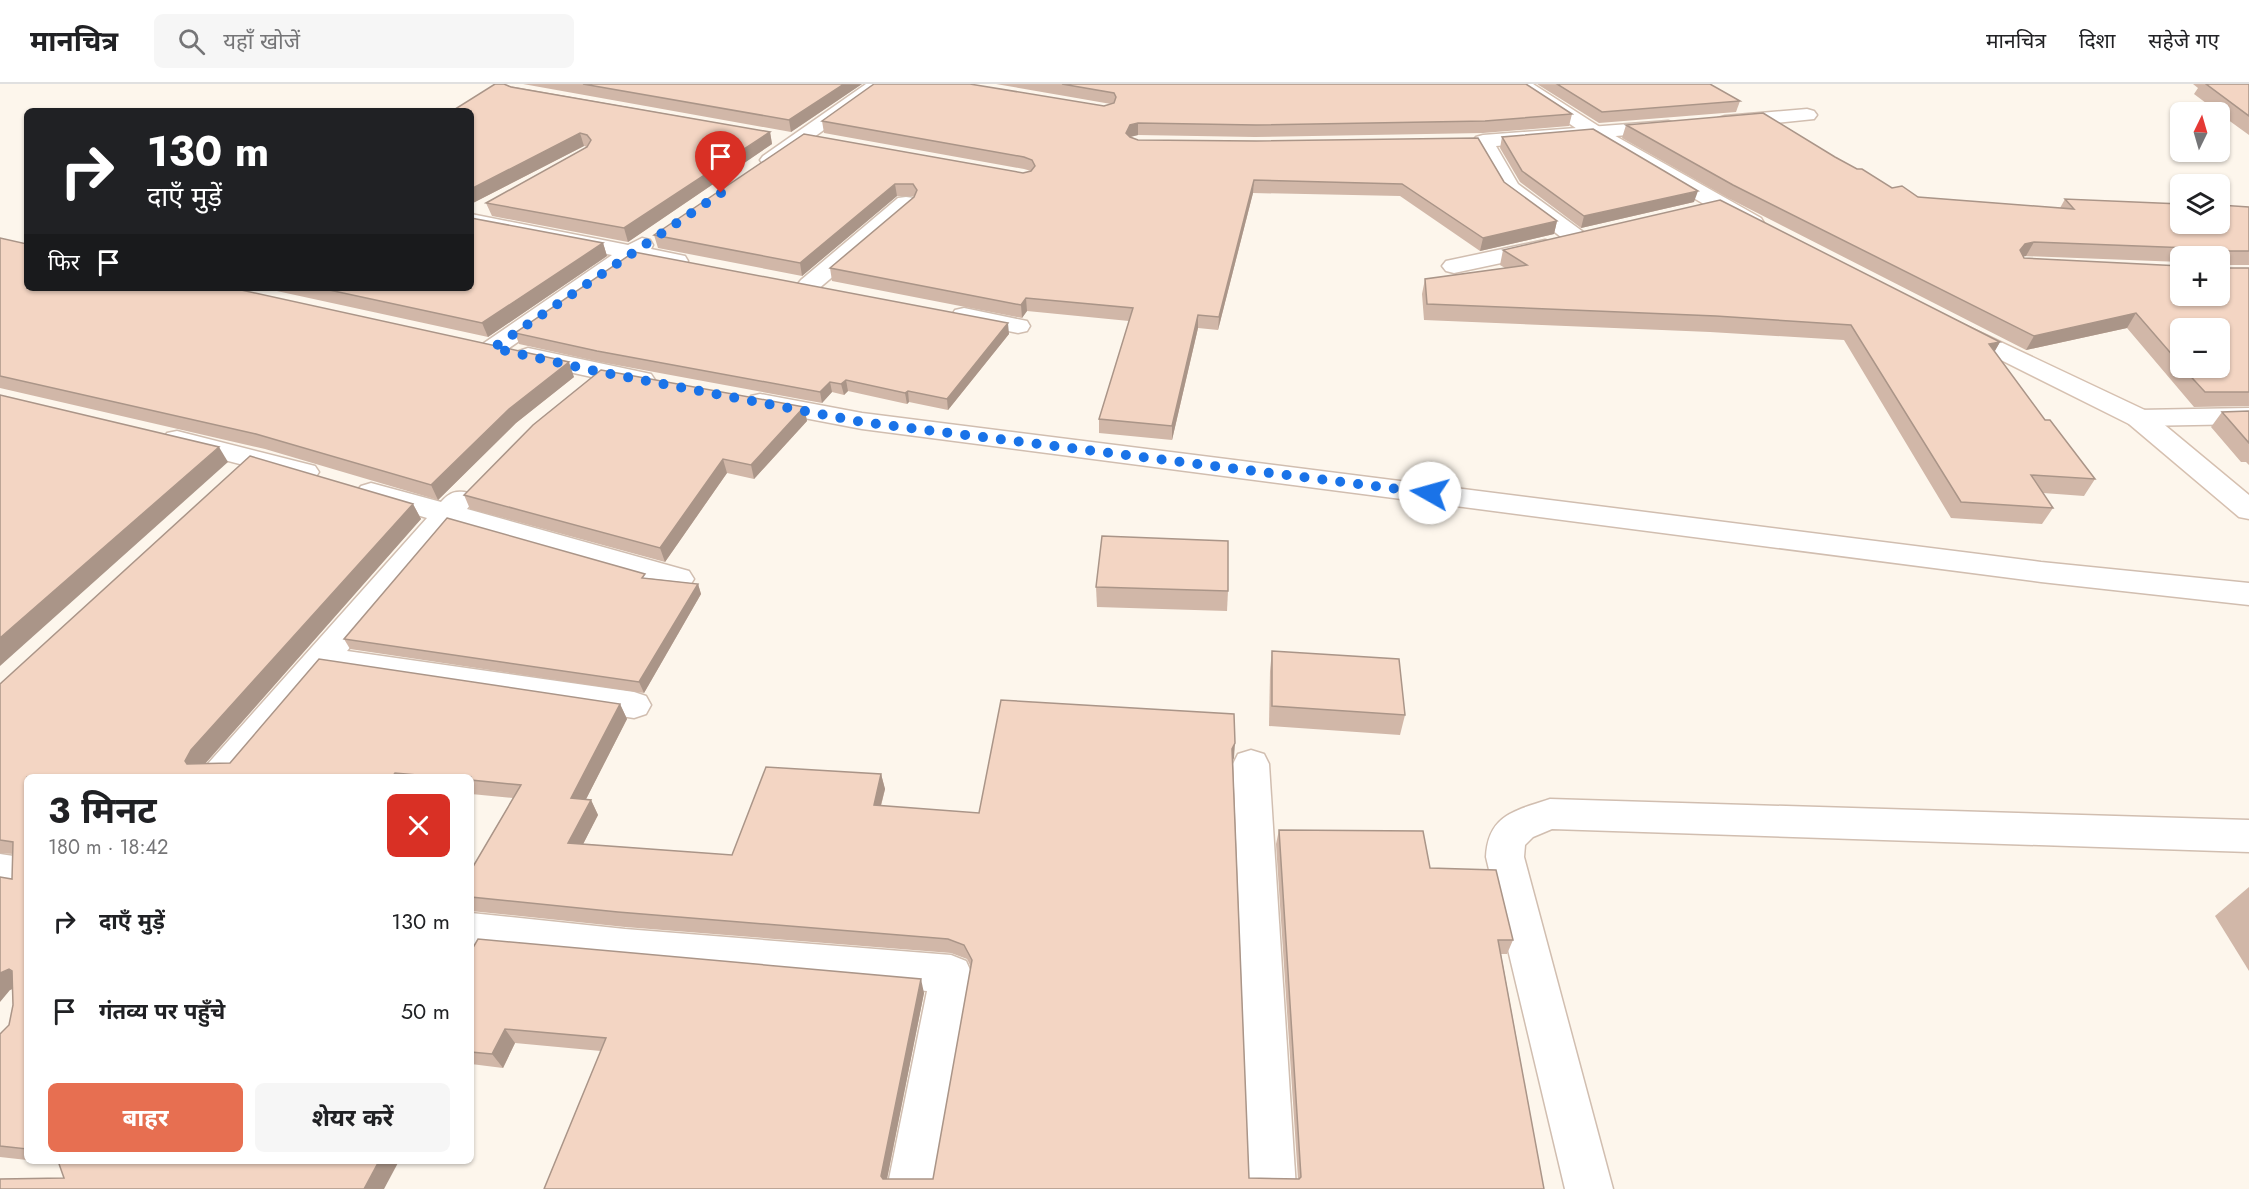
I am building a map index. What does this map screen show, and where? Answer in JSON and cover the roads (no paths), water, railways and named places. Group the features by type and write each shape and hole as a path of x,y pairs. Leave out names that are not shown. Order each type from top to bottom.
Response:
{"street":[{"path":"756,169 878,84"},
{"path":"1520,84 1596,133 1719,205 1772,233"},
{"path":"1459,141 1596,133 1807,115"},
{"path":"774,136 827,141"},
{"path":"1454,266 1589,237 1510,188 1483,141"},
{"path":"832,290 798,283 906,203"},
{"path":"474,214 491,205"},
{"path":"1686,213 1719,205"},
{"path":"474,222 698,265"},
{"path":"660,233 482,345 668,385"},
{"path":"937,310 1018,326"},
{"path":"1931,315 2139,418 2249,510"},
{"path":"572,394 600,372"},
{"path":"736,398 862,422 2041,572 2249,594"},
{"path":"2139,418 2249,416"},
{"path":"150,432 254,457 445,514 678,579"},
{"path":"227,481 254,457"},
{"path":"221,774 445,514 478,481"},
{"path":"320,659 634,705"},
{"path":"1251,764 1272,1189"},
{"path":"1589,1189 1505,857 1506,839 1520,826 1550,814 2249,836"},
{"path":"0,871 24,875"},
{"path":"474,931 637,948 951,974 911,1189"}]}
